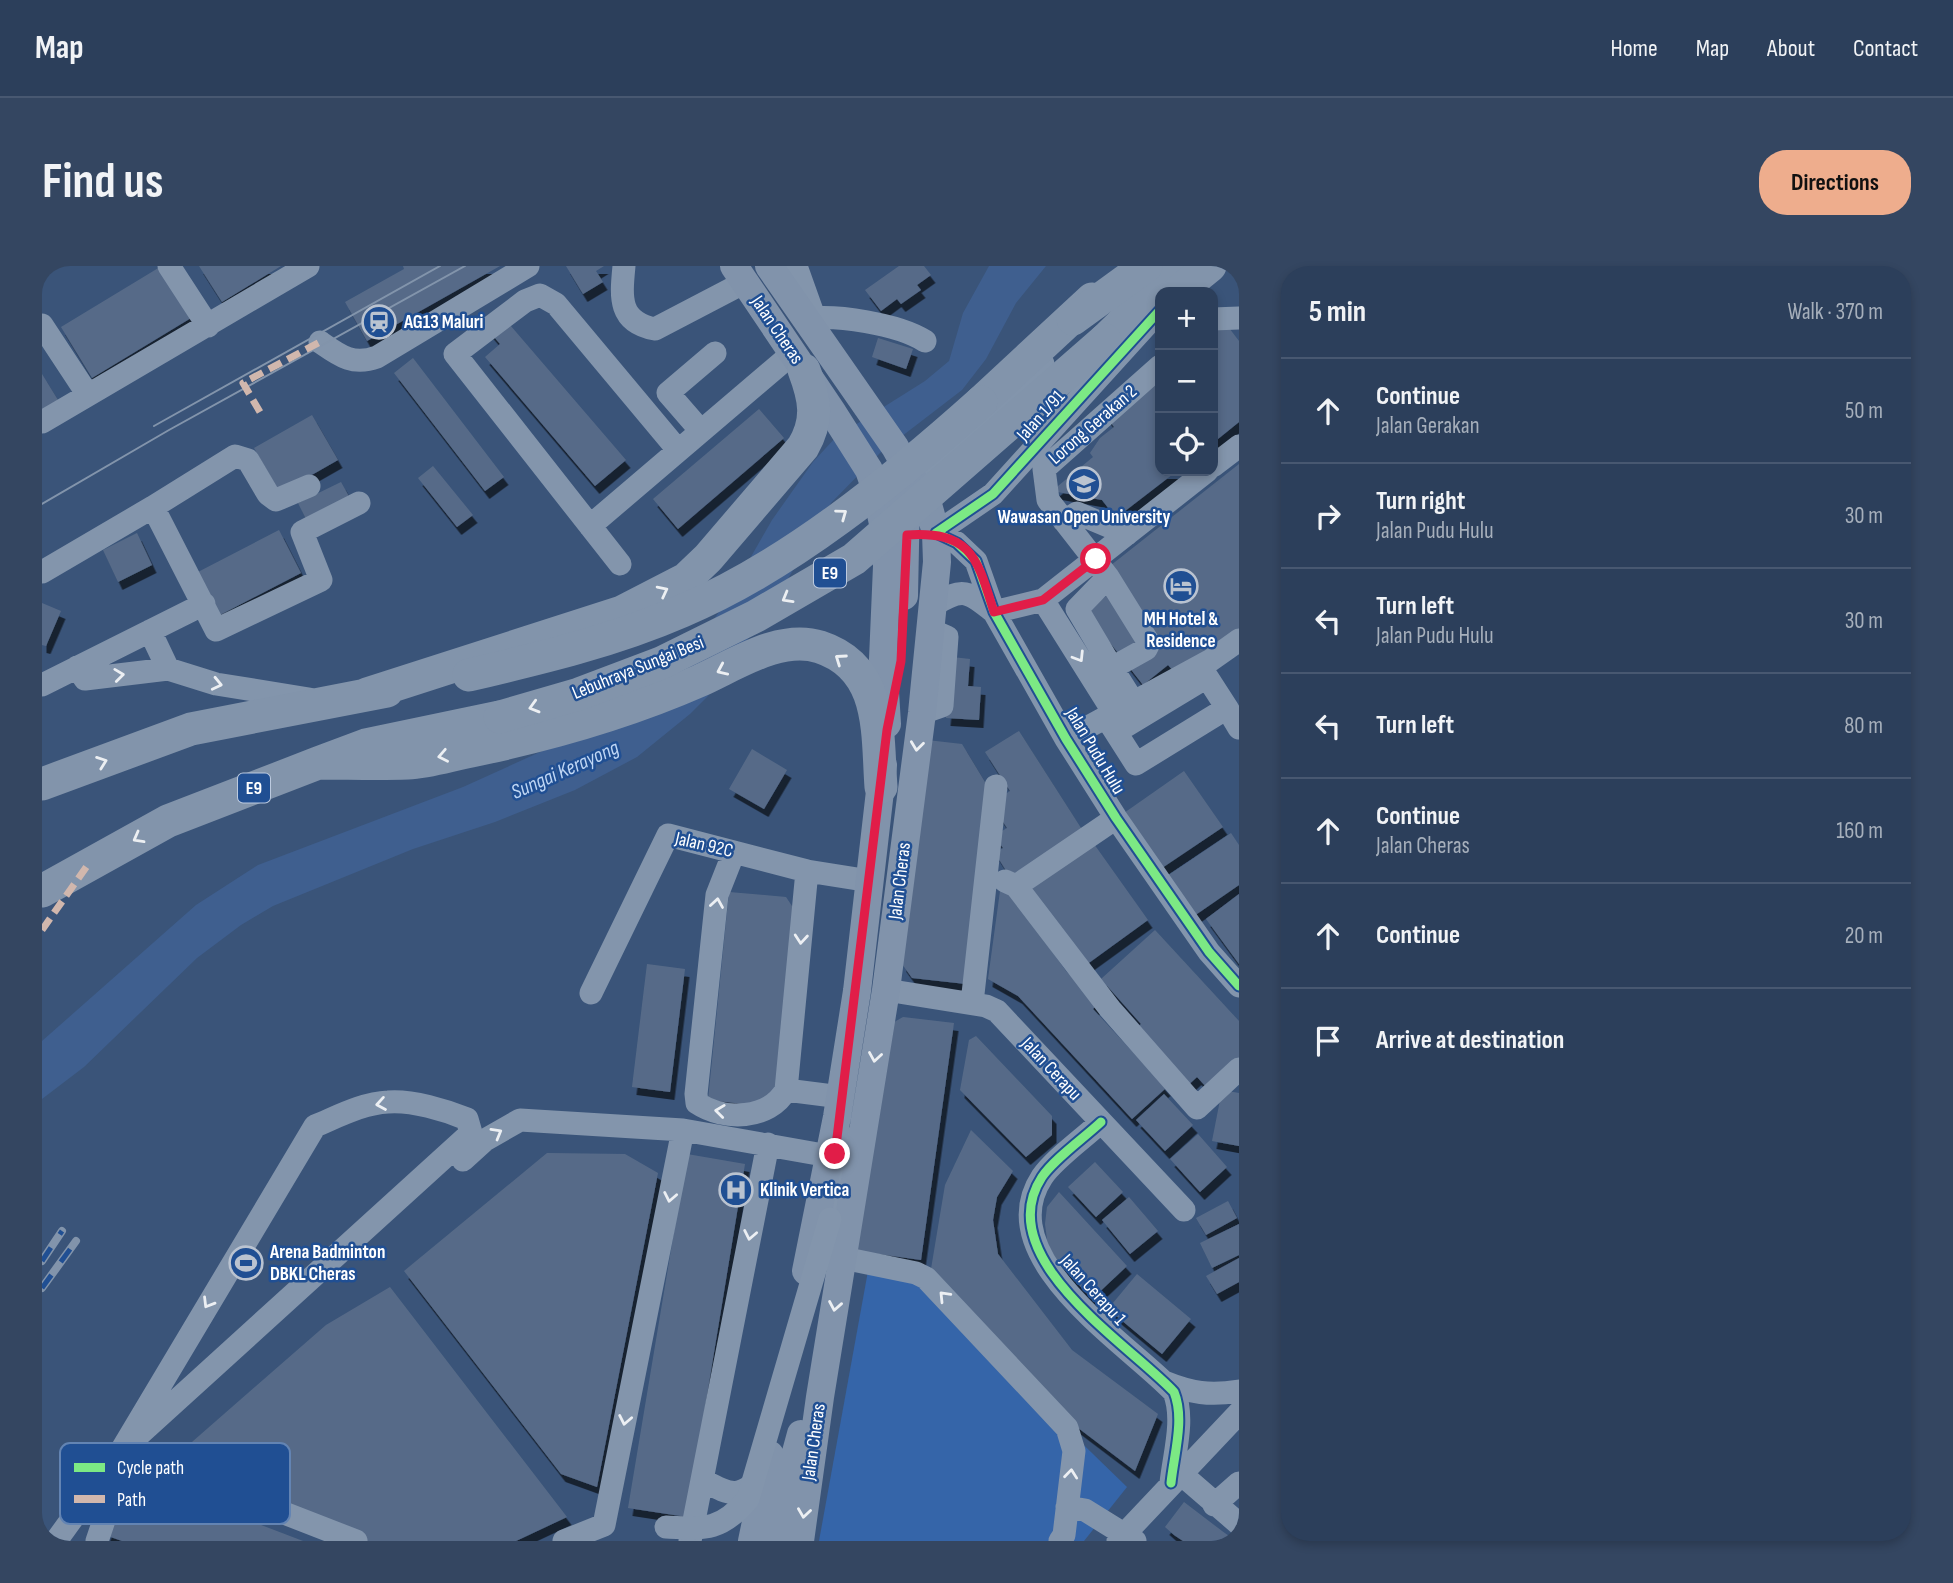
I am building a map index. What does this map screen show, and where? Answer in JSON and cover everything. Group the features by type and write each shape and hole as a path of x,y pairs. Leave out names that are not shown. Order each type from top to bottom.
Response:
{"highway":[{"name":"Lebuhraya Sungai Besi","path":"42,784 191,729 469,675 581,648 684,611 786,555 919,457 1073,319 1122,266"},
{"name":"E9","path":"1073,319 1146,266"},
{"name":"E9","path":"1105,340 1181,266"},
{"path":"1184,287 1208,266"},
{"name":"Lebuhraya Sungai Besi","path":"42,891 168,821 317,763 366,745 505,730 579,694 661,663 757,616 854,559 1105,340 1155,311"},
{"path":"368,694 622,612 686,579 708,558 803,447 813,430 815,398 808,359"},
{"path":"505,730 618,713 785,645 820,647 847,663 867,685 874,700 881,787"}],"main road":[{"name":"Jalan Cheras","path":"752,1541 839,1107 870,881 887,730 901,661 895,532 869,470 831,410 808,359 809,318 769,266"},
{"name":"Jalan Cheras","path":"740,274 808,359 861,403 897,451 929,508 936,533 932,618 922,713 886,989 820,1397 800,1541"},
{"path":"897,451 919,460 940,461"},
{"path":"915,484 895,532 936,533"},
{"path":"776,1541 780,1511 799,1437 820,1397"}],"street":[{"path":"169,266 208,326"},
{"path":"42,422 308,266"},
{"path":"320,342 341,357 362,363 377,357 528,266"},
{"path":"624,266 621,299 629,318 639,326 655,329 740,274"},
{"path":"796,266 809,318 854,321 904,331 925,341"},
{"name":"Jalan 1/91","path":"915,484 1009,401 1130,266"},
{"path":"620,564 455,354 525,301 540,295 556,304 678,450"},
{"name":"Jalan 1/91","path":"936,533 993,494 1155,314"},
{"path":"1218,319 1239,318"},
{"path":"42,325 88,395"},
{"path":"701,431 668,393 715,354"},
{"path":"590,526 701,431 808,359"},
{"name":"Lorong Gerakan 2","path":"1112,668 1146,649 1149,643 1102,568 1048,500 1044,469 1155,370"},
{"path":"1218,462 1239,446"},
{"path":"42,572 235,456 248,460 268,494 276,500 309,486"},
{"path":"1117,716 1112,668 1077,609 1127,534 1201,476"},
{"path":"153,507 216,630 321,580 302,532 359,503"},
{"path":"1065,521 1077,513 1127,534"},
{"name":"Jalan Pudu Hulu","path":"936,533 957,543 976,561 994,612 1066,739 1116,818 1209,952 1239,985"},
{"path":"994,612 1043,600 1102,568"},
{"name":"Jalan Pudu Hulu","path":"932,618 960,592 973,594 994,612"},
{"path":"1043,600 1117,716 1136,764 1227,708"},
{"path":"42,685 204,604"},
{"path":"150,631 168,669"},
{"path":"1117,716 1211,660 1239,640"},
{"path":"1066,739 1207,677 1237,658 1239,662"},
{"path":"77,667 85,679 168,669 216,684 326,702"},
{"path":"1207,677 1239,729"},
{"path":"972,1003 996,786"},
{"path":"1016,886 1116,818"},
{"name":"Jalan 92C","path":"591,993 668,835 807,871 870,881"},
{"path":"734,852 717,894 697,1104 706,1110 748,1115 764,1112 781,1099 786,1090 807,871"},
{"path":"986,872 1016,886 1110,1009 1197,1108 1239,1069"},
{"name":"Jalan Cerapu","path":"886,989 972,1003 997,1011 1184,1210"},
{"path":"786,1090 839,1107 830,1219"},
{"path":"134,1443 315,1126 347,1112 388,1102 449,1111 467,1119 471,1133 142,1443"},
{"path":"143,1443 485,1140 520,1120 683,1130 830,1156"},
{"path":"666,1527 709,1529 739,1510 748,1499 830,1219 845,1157 865,1121"},
{"name":"Jalan Cerapu 1","path":"1101,1122 1042,1177 1033,1198 1032,1225 1037,1253 1093,1322 1174,1392 1179,1405 1175,1478"},
{"path":"565,1541 604,1525 683,1130"},
{"path":"690,1541 768,1143"},
{"path":"843,1258 916,1273 926,1278 1067,1428 1074,1451 1064,1535 1060,1541"},
{"path":"1164,1382 1190,1393 1216,1395 1239,1391"},
{"path":"1067,1507 1085,1510 1126,1538 1175,1478 1239,1413"},
{"path":"702,1480 730,1494 747,1491 766,1473"},
{"path":"1175,1478 1239,1524"},
{"path":"1214,1506 1239,1483"},
{"path":"290,1518 356,1541"},
{"path":"56,1541 70,1524"},
{"path":"76,1541 86,1524"},
{"path":"97,1541 103,1524"}],"shaded area":[{"path":"868,1271 914,1280 1127,1487 1084,1541 819,1541"}],"water":[{"name":"Sungai Kerayong","path":"989,266 1046,266 1016,303 986,359 962,390 880,453 831,503 780,593 708,696 690,714 637,757 575,790 495,822 413,849 273,906 241,925 197,958 84,1067 42,1099 42,1041 196,905 258,865 463,787 551,747 687,658 721,609 772,520 813,462 836,437 925,381 949,361 963,313"}],"building":[{"path":"199,266 281,266 222,302"},
{"name":"AG13 Maluri","path":"403,266 500,266 367,341 345,302 404,269"},
{"path":"566,266 604,266 596,271 603,282 583,294"},
{"path":"899,266 924,266 931,275 917,285 921,290 901,304 897,299 881,311 865,290"},
{"path":"160,267 191,318 92,378 61,327"},
{"path":"504,318 626,460 595,486 485,357 500,344 489,331"},
{"path":"1226,324 1239,341 1239,422 1218,439 1218,350 1218,330"},
{"path":"878,338 913,349 906,369 872,357"},
{"path":"413,358 504,477 485,491 394,373"},
{"path":"42,374 58,400 42,410"},
{"path":"1155,379 1155,476 1171,476 1116,518 1102,500 1052,491 1093,457 1090,453 1100,438 1114,427 1106,416"},
{"path":"759,409 784,438 678,529 653,499"},
{"path":"312,415 338,460 280,493 254,448"},
{"path":"1239,464 1239,638 1176,674 1168,665 1143,685 1086,612 1110,593 1096,577"},
{"path":"433,466 473,515 457,527 418,478"},
{"path":"341,482 351,500 307,521 298,503"},
{"path":"279,530 301,573 220,615 198,572"},
{"path":"137,533 152,565 118,582 103,550"},
{"path":"42,603 61,611 46,646 42,645"},
{"path":"952,657 970,659 968,686 981,687 979,720 946,718"},
{"path":"1019,731 1083,831 1010,877 995,853 1003,848 994,836 1007,828 998,814 1005,810 998,799 1010,791 985,752"},
{"path":"927,740 962,744 988,787 966,984 912,978 902,964"},
{"path":"752,749 787,770 764,809 729,789"},
{"path":"1184,771 1223,827 1162,868 1124,813"},
{"path":"1231,833 1239,845 1239,885 1194,916 1167,876"},
{"path":"1094,844 1148,920 1086,965 1031,889"},
{"path":"1000,891 1009,892 1066,971 1097,1005 1093,1009 1166,1088 1132,1119 1018,996 988,979"},
{"path":"729,892 786,897 796,912 775,1097 761,1106 708,1100"},
{"path":"1239,894 1239,964 1206,919"},
{"path":"1155,930 1239,1021 1239,1062 1209,1090 1197,1077 1185,1088 1133,1031 1141,1024 1101,979"},
{"path":"647,964 685,969 670,1092 632,1087"},
{"path":"903,1017 954,1023 921,1260 857,1251 889,1025"},
{"path":"976,1036 1052,1116 1052,1135 1026,1157 960,1090 969,1040"},
{"path":"1222,1090 1239,1093 1239,1146 1212,1141"},
{"path":"1164,1094 1193,1125 1165,1151 1136,1120"},
{"path":"971,1130 1013,1171 997,1197 993,1220 998,1254 1072,1350 1158,1414 1135,1471 1061,1415 931,1269 945,1185"},
{"path":"1198,1134 1227,1167 1200,1192 1170,1159"},
{"path":"547,1153 625,1154 658,1173 597,1487 561,1474 404,1271"},
{"path":"687,1154 745,1164 687,1517 628,1508"},
{"path":"1095,1162 1123,1192 1096,1217 1068,1187"},
{"path":"1059,1192 1127,1266 1092,1299 1052,1256 1048,1247 1045,1224 1047,1207"},
{"path":"1129,1197 1158,1231 1130,1254 1102,1220"},
{"path":"1228,1201 1237,1218 1206,1235 1196,1218"},
{"path":"1239,1224 1239,1255 1212,1268 1200,1243"},
{"path":"1239,1258 1239,1282 1217,1294 1206,1276"},
{"path":"1137,1274 1191,1319 1162,1354 1108,1309"},
{"path":"390,1287 567,1517 516,1541 366,1541 290,1511 290,1443 193,1443 326,1325"},
{"path":"1184,1502 1236,1541 1183,1541 1174,1535 1165,1527"},
{"path":"109,1524 259,1524 303,1541 122,1541 105,1535"}],"tram line":[{"path":"154,426 440,266"},
{"path":"42,504 169,430 465,266"}],"railway":[{"path":"42,1261 62,1231"},
{"path":"42,1288 76,1241"}],"marked path":[{"path":"260,412 243,383 320,342"},
{"path":"42,930 87,866"}],"cycle path":[{"path":"936,533 993,494 1155,316"},
{"path":"936,533 957,543 976,561 994,612 1066,739 1116,818 1209,952 1239,986"},
{"path":"1101,1122 1061,1156 1042,1177 1031,1208 1034,1238 1049,1268 1071,1297 1174,1392 1179,1425 1171,1483"}],"place":[{"name":"AG13 Maluri","path":"379,322"},
{"name":"Wawasan Open University","path":"1084,484"},
{"name":"MH Hotel & Residence","path":"1181,586"},
{"name":"Klinik Vertica","path":"736,1190"},
{"name":"Arena Badminton DBKL Cheras","path":"246,1263"}],"route":[{"path":"835,1154 887,730 901,661 907,535 936,533 967,550 982,571 994,612 1043,600 1096,559"}]}
